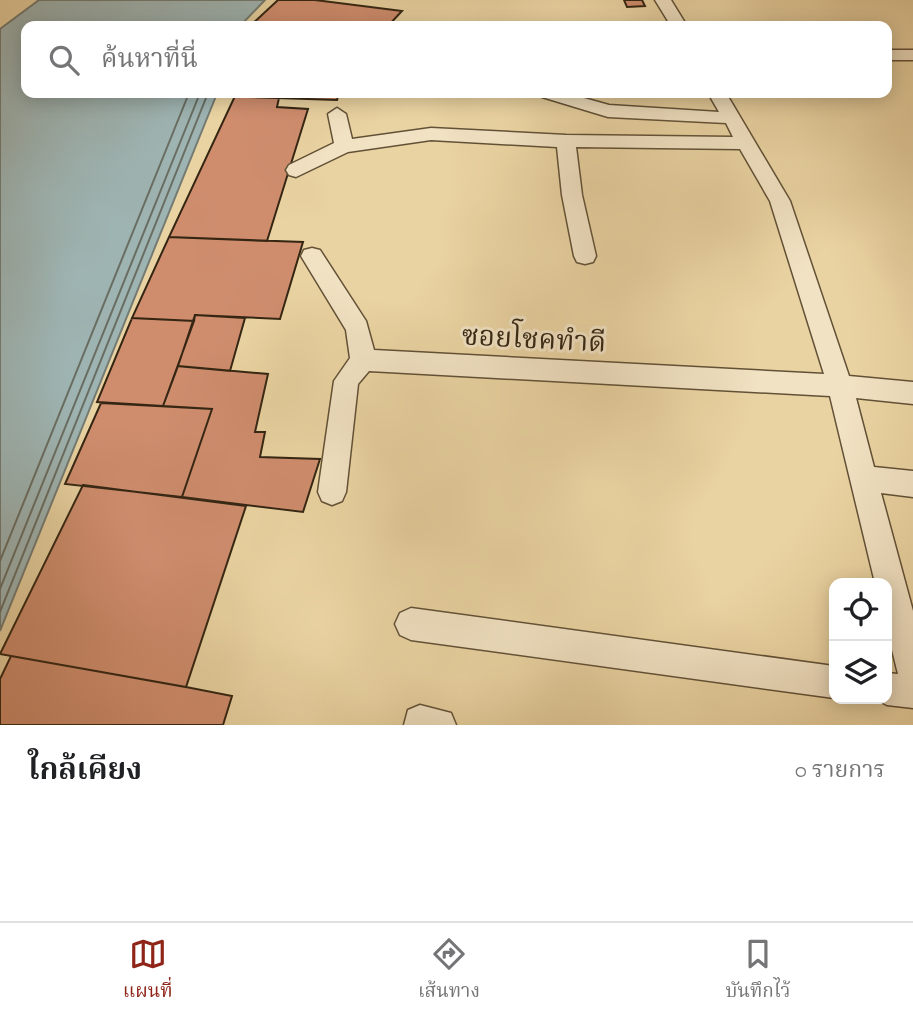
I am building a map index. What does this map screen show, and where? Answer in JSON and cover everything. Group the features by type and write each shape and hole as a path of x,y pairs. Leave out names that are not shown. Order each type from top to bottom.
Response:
{"street":[{"path":"663,0 676,21"},
{"path":"892,55 913,55"},
{"path":"565,98 608,111 730,118"},
{"path":"720,98 780,201 841,386 862,478 913,671"},
{"path":"337,114 344,146"},
{"path":"296,170 344,146 430,134 566,141 746,143"},
{"path":"566,141 572,195 585,256"},
{"path":"312,256 358,328 363,360 346,381 332,492"},
{"name":"ซอยโชคทำดี","path":"363,360 841,386 913,393"},
{"path":"862,478 913,484"},
{"path":"411,624 829,681"},
{"path":"892,690 913,692"}],"water":[{"path":"39,0 265,0 245,21 21,21 21,98 215,98 0,631 0,29"}],"building":[{"path":"278,0 315,0 402,11 393,21 255,21"},
{"path":"624,0 642,0 645,6 627,7"},
{"path":"234,98 279,98 277,107 308,109 267,241 169,237"},
{"path":"279,98 338,98 337,100"},
{"path":"169,237 303,242 280,319 195,315 194,321 132,318"},
{"path":"195,315 245,318 230,371 178,366"},
{"path":"132,318 194,321 163,406 97,402"},
{"path":"178,366 268,374 255,432 265,432 260,457 320,459 303,512 182,497 212,409 163,406"},
{"path":"101,403 212,409 182,497 65,484"},
{"path":"83,485 246,506 186,687 0,654"},
{"path":"11,656 232,696 223,725 0,725 0,679"}]}
